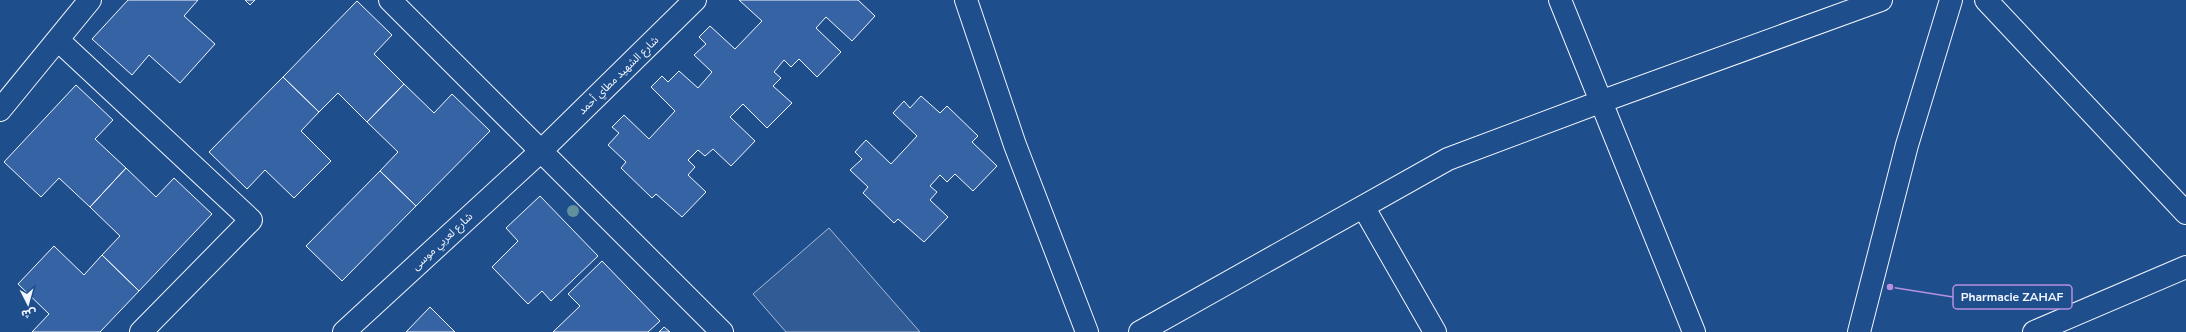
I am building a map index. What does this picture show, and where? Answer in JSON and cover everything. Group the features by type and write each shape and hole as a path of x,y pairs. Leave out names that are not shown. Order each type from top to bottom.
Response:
{"street":[{"path":"0,110 90,0"},
{"path":"390,0 722,332"},
{"name":"شارع الشهيد مطاي أحمد","path":"541,151 695,0"},
{"path":"966,0 1015,145 1087,332"},
{"path":"1560,0 1694,332"},
{"path":"1140,332 1364,208 1448,159 1881,0"},
{"path":"1859,332 1907,145 1951,0"},
{"path":"1986,0 2186,213"},
{"path":"58,40 251,220 141,332"},
{"name":"شارع لعربي موسى","path":"344,332 541,151"},
{"path":"1364,208 1435,332"},
{"path":"2034,332 2186,267"}],"shaded area":[{"path":"829,228 920,332 786,332 753,294"}],"building":[{"path":"128,0 198,0 184,16 215,44 180,83 149,55 132,75 92,39"},
{"path":"245,0 255,0 250,5"},
{"path":"739,0 858,0 875,16 852,41 826,17 816,28 841,52 817,77 799,59 791,67 784,60 774,72 781,78 773,86 792,103 767,128 743,104 730,117 755,141 731,166 713,149 705,156 698,150 688,160 695,167 688,175 706,192 682,217 656,194 652,198 621,168 626,162 608,145 619,133 612,127 624,115 649,139 675,111 651,87 662,76 668,82 679,71 698,88 712,72 694,55 706,44 699,37 710,26 735,49 762,21"},
{"path":"357,1 392,35 374,54 404,84 367,122 338,93 319,112 283,77"},
{"path":"283,77 319,112 301,131 331,161 294,198 265,170 247,189 209,152"},
{"path":"404,84 434,113 452,94 490,131 416,206 380,171 398,152 367,122"},
{"path":"76,85 113,120 95,139 126,168 90,207 59,178 41,197 4,162"},
{"path":"921,96 940,113 947,106 978,136 972,142 997,166 973,191 955,174 947,182 940,175 930,186 937,192 930,200 948,217 924,242 898,219 894,223 863,193 868,187 850,170 862,159 855,152 866,140 891,164 917,136 893,113 904,101 910,108"},
{"path":"126,168 156,197 174,178 212,214 139,291 102,255 120,236 90,207"},
{"path":"380,171 416,206 342,281 306,246"},
{"path":"540,196 598,256 551,301 542,291 528,304 492,267 518,241 506,228"},
{"path":"54,246 84,275 102,255 139,291 100,332 32,332 49,314 18,284"},
{"path":"602,261 660,321 648,332 553,332 580,306 568,294"},
{"path":"430,307 455,332 406,332"},
{"path":"664,327 670,332 659,332"}],"place":[{"name":"Pharmacie ZAHAF","path":"1890,287"}]}
